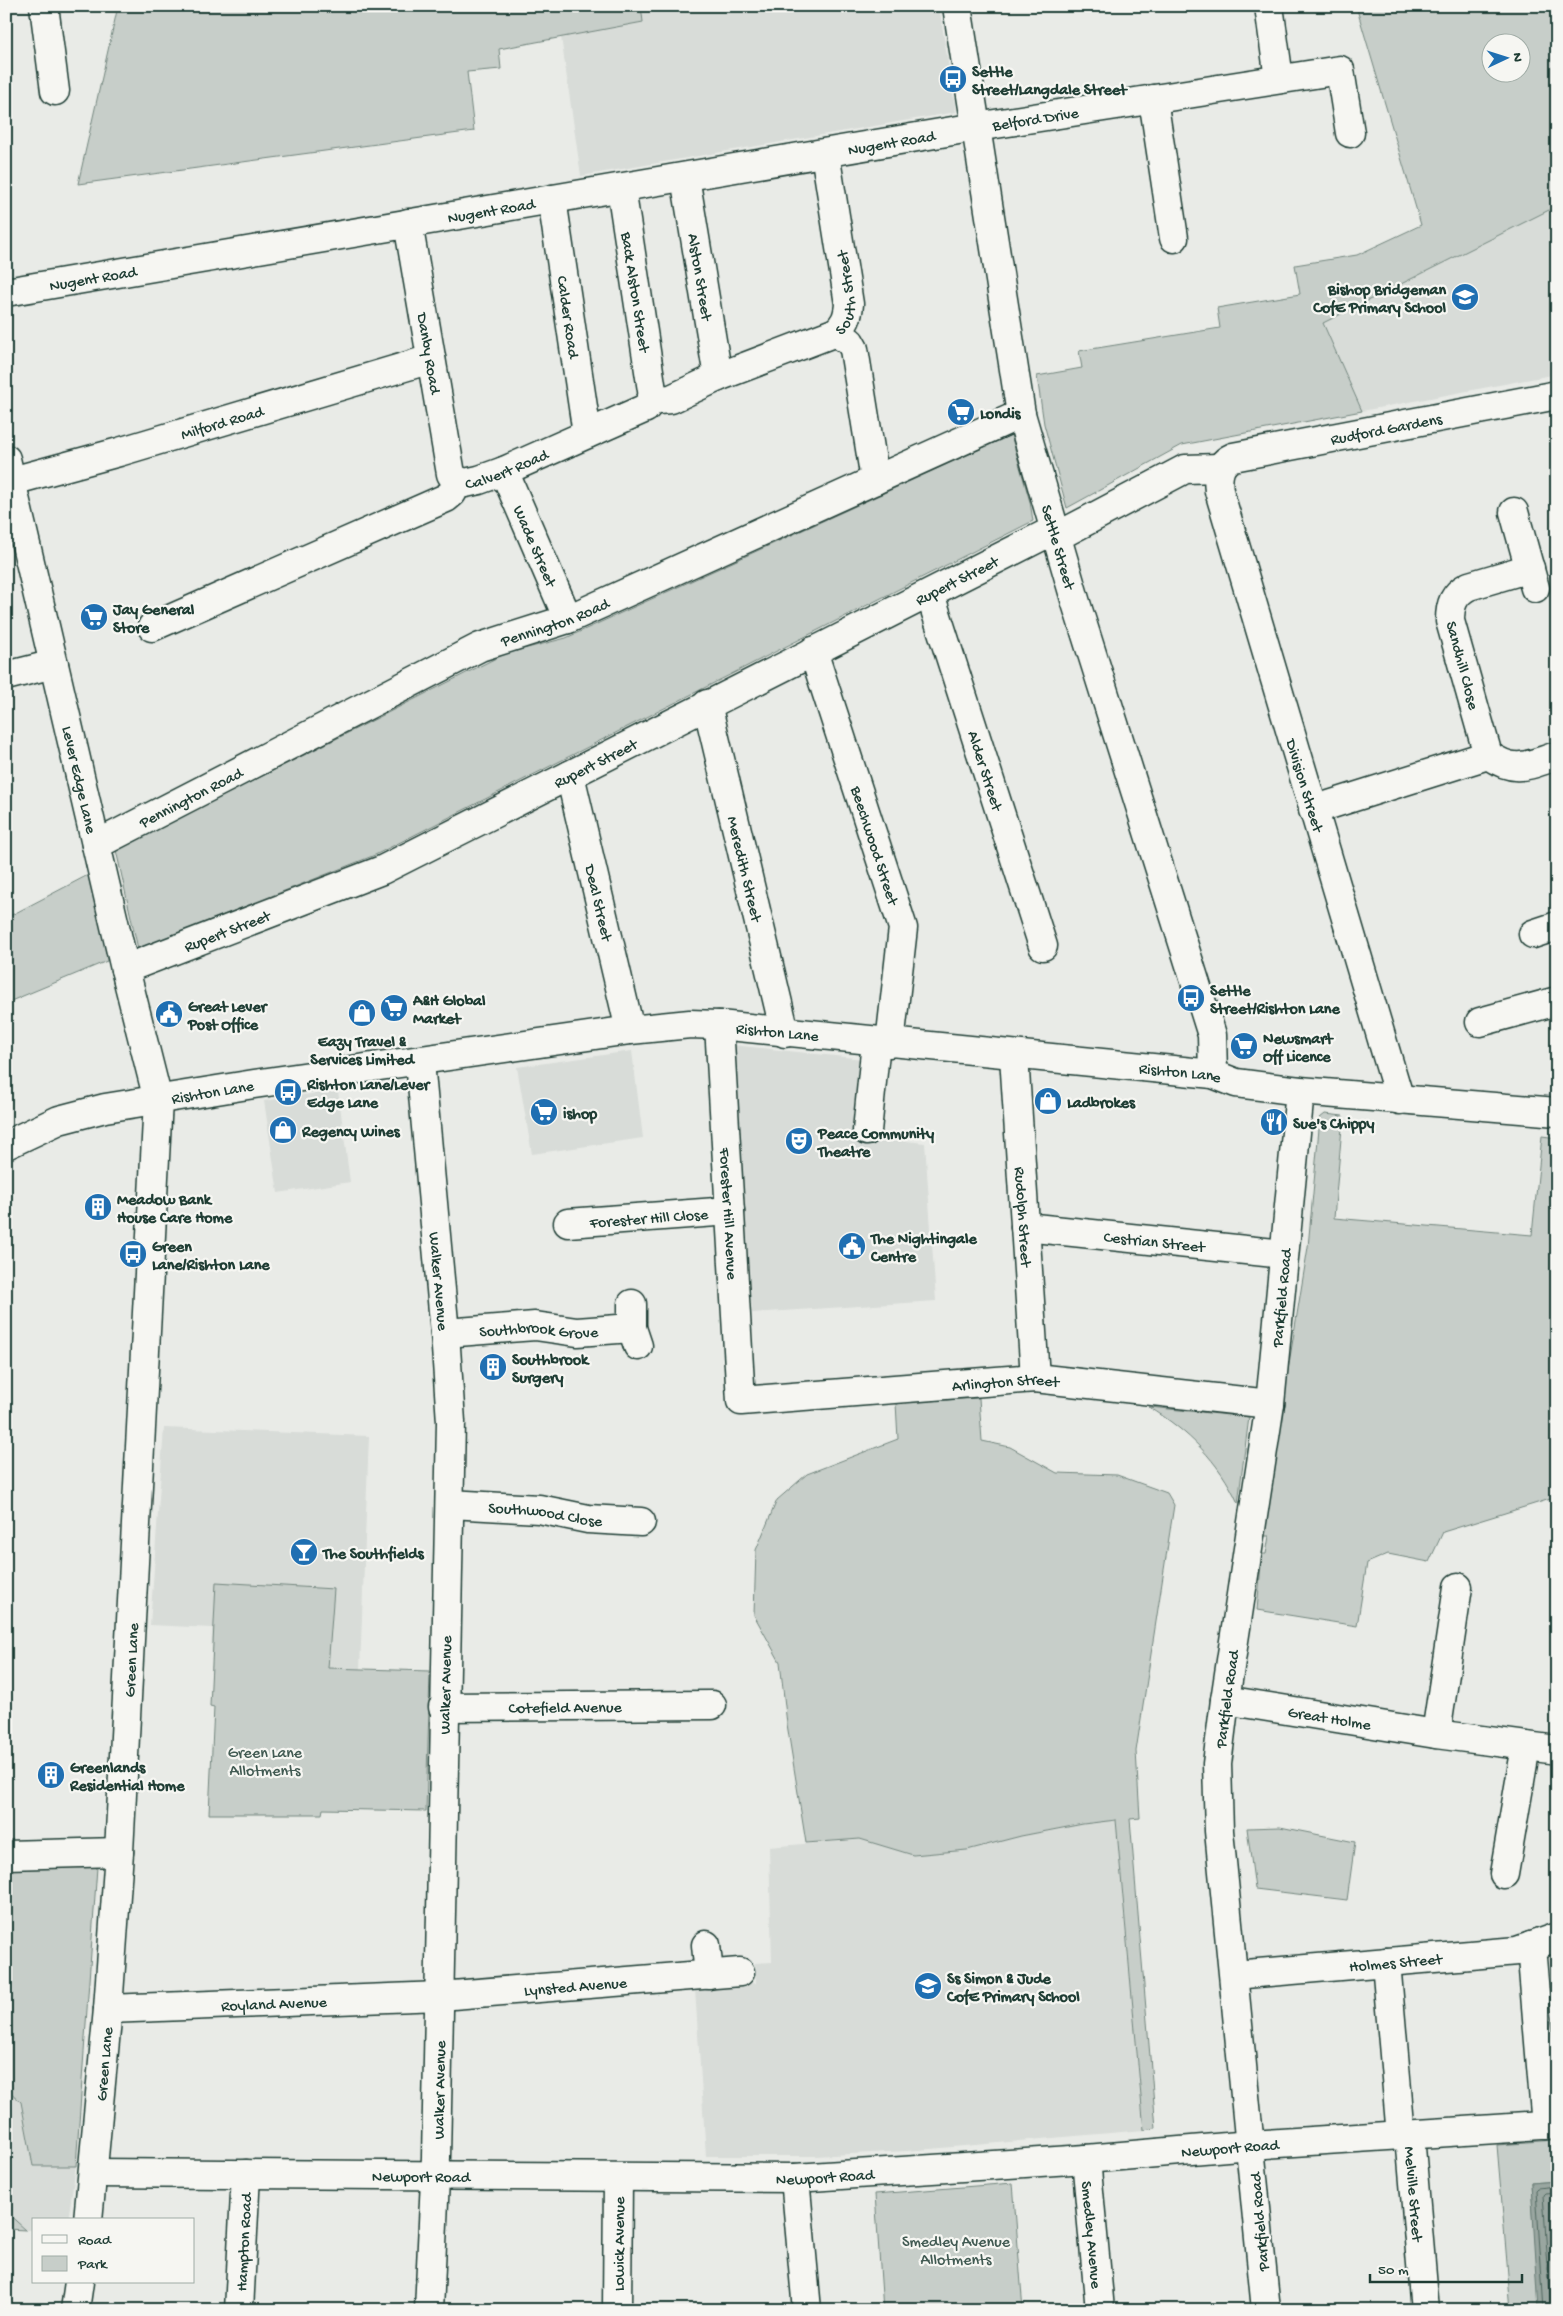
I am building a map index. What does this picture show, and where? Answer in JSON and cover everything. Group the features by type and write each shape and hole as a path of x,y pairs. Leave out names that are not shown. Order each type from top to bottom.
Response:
{"street":[{"path":"44,6 61,80"},
{"name":"Settle Street","path":"957,6 1023,421 1053,528 1191,963 1212,1035 1213,1074"},
{"path":"1269,6 1279,79"},
{"name":"Belford Drive","path":"976,127 1340,70 1350,133"},
{"path":"1153,99 1174,238"},
{"name":"Nugent Road","path":"6,292 976,127"},
{"name":"South Street","path":"825,154 848,304 846,321 836,332 850,342 854,349 875,480"},
{"name":"Alston Street","path":"685,177 718,378"},
{"name":"Back Alston Street","path":"620,188 654,397"},
{"name":"Calder Road","path":"552,199 587,434"},
{"name":"Danby Road","path":"408,223 450,474 458,481"},
{"path":"654,397 658,400 671,399 718,378 836,332"},
{"name":"Milford Road","path":"9,470 119,452 431,359"},
{"name":"Rudford Gardens","path":"1220,468 1227,460 1234,457 1557,395"},
{"name":"Calvert Road","path":"152,626 446,498 452,493 458,481 472,482 504,471 646,408 654,397"},
{"name":"Pennington Road","path":"98,853 480,647 568,619 875,480 1023,421"},
{"name":"Rupert Street","path":"123,960 382,870 706,704 930,594 1053,528 1185,470 1220,468"},
{"name":"Division Street","path":"1220,468 1219,491 1400,1100"},
{"name":"Lever Edge Lane","path":"9,470 123,960 158,1100"},
{"name":"Wade Street","path":"504,471 568,619"},
{"name":"Sandhill Close","path":"1488,754 1450,621 1451,604 1455,597 1469,586 1532,578 1514,512"},
{"name":"Alder Street","path":"930,594 1043,946"},
{"name":"Beechwood Street","path":"813,651 903,928 867,1131"},
{"path":"6,676 54,664"},
{"name":"Meredith Street","path":"706,704 785,1033"},
{"path":"1313,810 1488,754 1500,763 1511,767 1520,767 1557,756"},
{"name":"Deal Street","path":"570,775 630,1030"},
{"path":"1480,1022 1557,1000"},
{"name":"Rishton Lane","path":"6,1145 59,1120 105,1108 254,1084 420,1062 630,1030 690,1024 719,1025 1014,1056 1213,1074 1236,1083 1300,1091 1557,1112"},
{"name":"Forester Hill Avenue","path":"719,1025 741,1401"},
{"name":"Rudolph Street","path":"1014,1056 1035,1378"},
{"name":"Walker Avenue","path":"420,1062 446,1334 451,1422 436,2174 429,2310"},
{"name":"Parkfield Road","path":"1266,2310 1219,1831 1217,1773 1225,1700 1270,1404 1300,1091"},
{"name":"Green Lane","path":"88,2218 108,2009 119,1852 158,1100"},
{"name":"Forester Hill Close","path":"568,1223 730,1211"},
{"name":"Cestrian Street","path":"1025,1227 1284,1254"},
{"name":"Southbrook Grove","path":"446,1334 534,1326 577,1332 634,1326"},
{"name":"Arlington Street","path":"741,1401 1035,1378 1270,1404"},
{"name":"Southwood Close","path":"450,1504 538,1509 588,1519 643,1524"},
{"path":"1436,1734 1458,1586"},
{"name":"Great Holme","path":"1225,1700 1436,1734 1557,1750"},
{"name":"Cotefield Avenue","path":"444,1707 696,1711"},
{"path":"1504,1874 1526,1746"},
{"path":"6,1855 119,1852"},
{"name":"Holmes Street","path":"1234,1975 1517,1951 1557,1937"},
{"path":"706,1945 709,1975"},
{"path":"1531,1946 1552,2126"},
{"name":"Melville Street","path":"1386,1962 1425,2310"},
{"name":"Lynsted Avenue","path":"440,1996 740,1972"},
{"name":"Royland Avenue","path":"108,2009 440,1996"},
{"name":"Newport Road","path":"93,2173 795,2178 1086,2159 1250,2145 1552,2126"},
{"name":"Smedley Avenue","path":"1086,2159 1100,2310"},
{"name":"Hampton Road","path":"239,2310 246,2174"},
{"name":"Lowick Avenue","path":"617,2310 618,2178"},
{"path":"795,2178 807,2310"},
{"path":"75,2310 79,2284"}],"shaded area":[{"path":"650,6 939,6 956,112 581,176 561,37 643,22 641,8"},
{"name":"Bishop Bridgeman CofE Primary School","path":"1557,206 1557,374 1362,411 1323,323"},
{"path":"732,1045 863,1059 878,1138 925,1143 936,1301 752,1313"},
{"path":"632,1051 643,1138 532,1154 517,1067"},
{"path":"338,1090 350,1182 278,1193 264,1101"},
{"path":"164,1428 369,1436 360,1669 328,1668 325,1709 210,1706 212,1628 150,1625"},
{"name":"Ss Simon & Jude CofE Primary School","path":"1116,1820 1144,2130 907,2151 815,2156 706,2156 695,1989 756,1983 755,1963 772,1962 769,1847 860,1839 913,1855 967,1850 1021,1836 1083,1824"},
{"path":"6,2088 21,2102 33,2166 76,2166 68,2218 32,2218 32,2230 26,2230 6,2212"}],"green space":[{"path":"118,6 641,6 643,22 499,49 501,69 467,72 474,131 78,184"},
{"path":"1356,6 1554,6 1557,16 1557,206 1323,323 1362,411 1182,445 1067,508 1044,424 1037,376 1082,368 1079,351 1220,328 1217,308 1300,294 1295,265 1357,255 1421,225"},
{"path":"1011,435 1030,502 1033,521 375,855 138,949 116,850 504,654 566,638"},
{"path":"88,875 104,938 107,961 6,1003 6,918"},
{"path":"1325,1114 1343,1116 1334,1218 1532,1235 1542,1136 1557,1138 1557,1497 1443,1532 1429,1562 1388,1554 1367,1563 1357,1626 1257,1610 1262,1554 1266,1554 1269,1536 1261,1536 1308,1247 1320,1118"},
{"path":"979,1398 982,1441 1010,1447 1057,1473 1117,1475 1167,1493 1174,1505 1136,1751 1140,1818 1130,1819 1156,2128 1144,2130 1116,1820 1083,1824 1021,1836 967,1850 913,1855 860,1839 806,1843 787,1724 780,1662 754,1615 756,1550 777,1500 807,1474 898,1439 896,1403"},
{"path":"1149,1407 1249,1417 1238,1503 1222,1474 1201,1448 1177,1426"},
{"name":"Green Lane Allotments","path":"216,1582 334,1589 328,1668 430,1671 426,1811 323,1809 322,1814 209,1814 214,1707 210,1706"},
{"path":"1280,1827 1355,1842 1347,1900 1255,1889 1247,1828"},
{"path":"97,1867 76,2166 33,2166 21,2102 6,2088 6,1869"},
{"path":"1557,2141 1557,2180 1531,2182 1540,2307 1539,2310 1511,2310 1497,2145"},
{"name":"Smedley Avenue Allotments","path":"1013,2183 1023,2310 883,2310 875,2194"},
{"path":"6,2212 26,2230 6,2229"}],"water":[{"path":"1557,2180 1557,2310 1539,2310 1531,2182"}],"place":[{"name":"Settle Street/Langdale Street","path":"953,79"},
{"name":"Bishop Bridgeman CofE Primary School","path":"1465,297"},
{"name":"Londis","path":"961,412"},
{"name":"Jay General Store","path":"94,617"},
{"name":"Settle Street/Rishton Lane","path":"1191,998"},
{"name":"A&H Global Market","path":"394,1008"},
{"name":"Eazy Travel & Services Limited","path":"362,1013"},
{"name":"Great Lever Post Office","path":"169,1014"},
{"name":"Newsmart Off Licence","path":"1244,1046"},
{"name":"Rishton Lane/Lever Edge Lane","path":"288,1092"},
{"name":"Ladbrokes","path":"1048,1101"},
{"name":"ishop","path":"544,1112"},
{"name":"Sue's Chippy","path":"1274,1122"},
{"name":"Regency Wines","path":"283,1130"},
{"name":"Peace Community Theatre","path":"799,1141"},
{"name":"Meadow Bank House Care Home","path":"98,1207"},
{"name":"The Nightingale Centre","path":"852,1246"},
{"name":"Green Lane/Rishton Lane","path":"133,1254"},
{"name":"Southbrook Surgery","path":"493,1367"},
{"name":"The Southfields","path":"304,1552"},
{"name":"Greenlands Residential Home","path":"51,1775"},
{"name":"Ss Simon & Jude CofE Primary School","path":"928,1986"}]}
